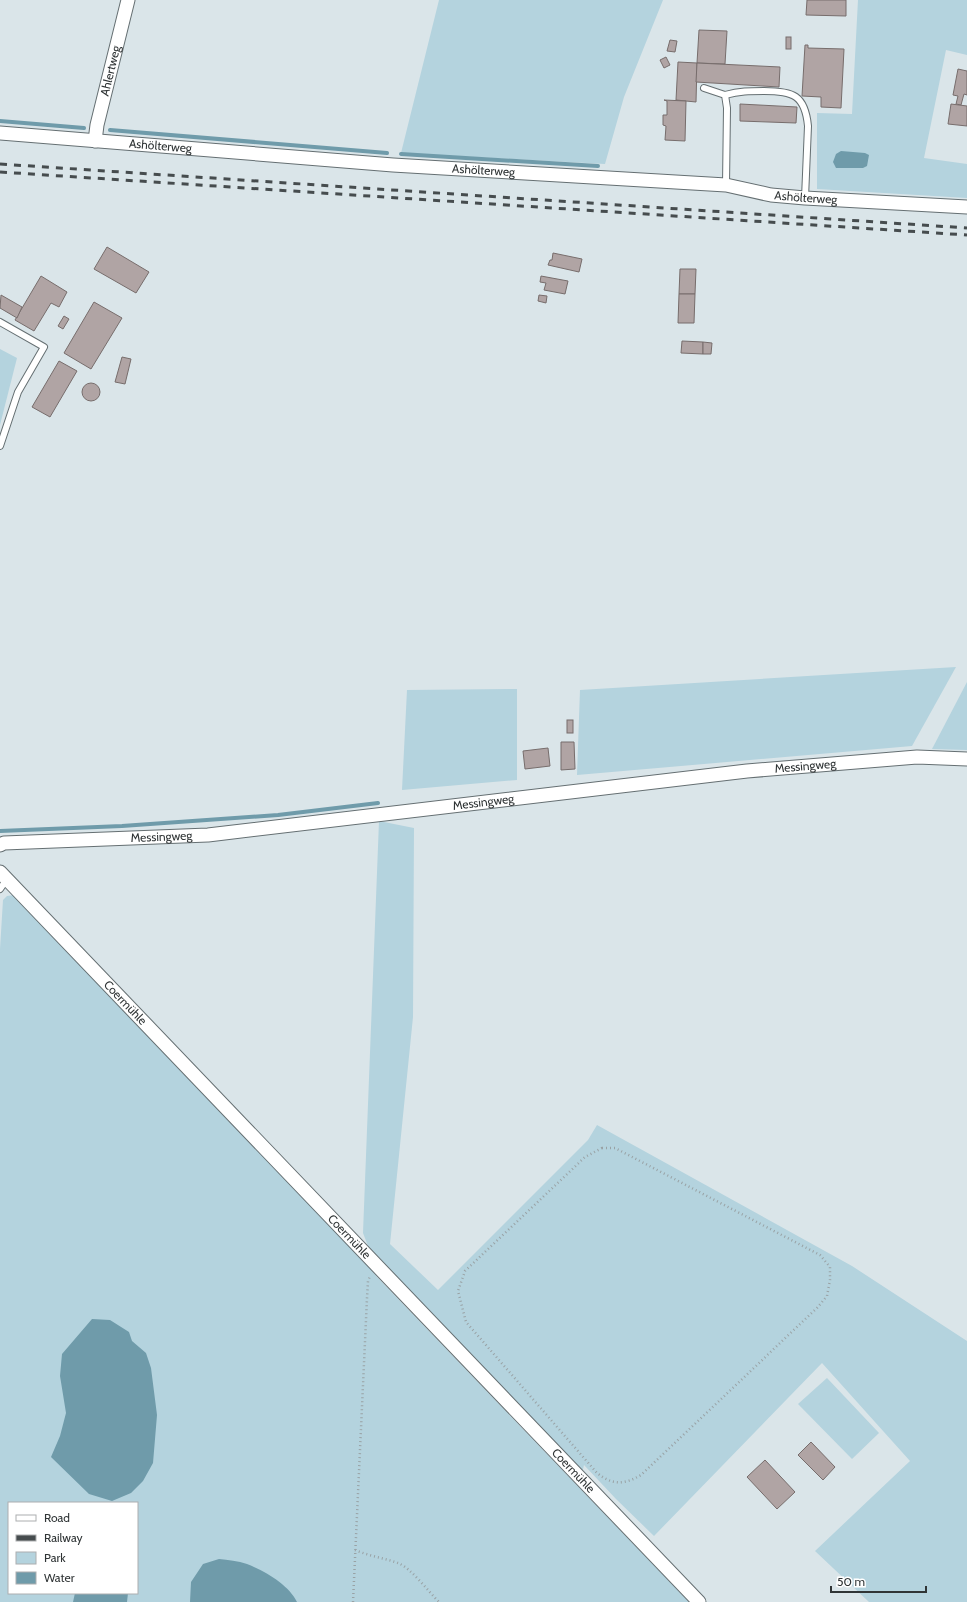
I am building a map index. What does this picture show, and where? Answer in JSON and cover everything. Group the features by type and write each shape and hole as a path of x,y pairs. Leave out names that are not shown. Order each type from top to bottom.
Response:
{"street":[{"name":"Ahlertweg","path":"95,141 97,125 128,0"},
{"name":"Ashölterweg","path":"0,133 393,165 726,185 771,195 967,207"},
{"name":"Messingweg","path":"0,845 4,843 208,834 747,771 916,757 967,759"},
{"name":"Coermühle","path":"2,880 375,1264 699,1602"}],"lane":[{"path":"704,88 724,95 740,91 783,91 791,94 802,103 807,115 808,126 805,198"},
{"path":"724,95 727,108 726,185"},
{"path":"0,322 44,347 18,392 0,446"}],"path":[{"path":"602,1148 615,1148 820,1255 830,1267 830,1280 827,1296 817,1308 641,1475 630,1481 618,1482 606,1480 597,1473 466,1322 458,1291 465,1271 586,1157 602,1148"},
{"path":"353,1602 368,1280 375,1264"},
{"path":"355,1550 370,1556 399,1563 408,1570 439,1602"}],"green space":[{"path":"439,0 663,0 624,97 605,164 401,153"},
{"path":"858,0 967,0 967,55 946,50 924,158 967,164 967,198 817,189 817,113 852,114"},
{"path":"0,349 17,358 0,425"},
{"path":"956,667 912,746 577,775 580,690"},
{"path":"967,682 967,750 932,749"},
{"path":"517,689 517,780 402,790 407,690"},
{"path":"379,821 414,828 413,1017 390,1244 438,1290 588,1140 597,1125 852,1266 967,1341 967,1602 869,1602 815,1551 910,1461 822,1363 654,1536 584,1465 581,1478 375,1264 363,1233"},
{"path":"14,895 360,1255 377,1277 689,1602 0,1602 0,949 3,900 7,896"},
{"path":"827,1378 879,1433 852,1459 798,1404"}],"water":[{"path":"841,151 865,153 869,155 867,166 863,168 836,168 833,162 836,154"},
{"path":"92,1319 110,1320 129,1332 132,1341 146,1353 151,1368 157,1415 153,1463 143,1481 131,1493 112,1501 89,1494 51,1457 60,1436 66,1413 60,1376 62,1354"},
{"path":"219,1559 244,1563 261,1570 282,1584 297,1602 190,1602 191,1582 203,1564"},
{"path":"75,1594 128,1594 127,1602 73,1602"}],"building":[{"path":"807,0 846,0 846,16 806,15"},
{"path":"699,30 727,31 725,64 697,63"},
{"path":"786,37 791,37 791,49 786,49"},
{"path":"670,40 677,41 675,52 667,51"},
{"path":"805,45 808,45 808,48 844,49 841,108 821,107 821,97 802,96"},
{"path":"666,57 670,65 664,68 660,60"},
{"path":"678,62 697,63 696,102 676,100"},
{"path":"697,63 780,67 779,87 696,82"},
{"path":"958,69 967,71 967,95 964,94 961,105 956,104 958,96 953,95"},
{"path":"664,100 686,101 685,141 665,140 666,126 663,125 663,115 667,115 667,101"},
{"path":"740,104 797,107 796,123 740,121"},
{"path":"951,104 967,106 967,126 948,124"},
{"path":"107,247 149,272 136,293 94,269"},
{"path":"553,253 582,259 579,272 548,265 550,260 552,260"},
{"path":"680,269 696,269 695,294 679,294"},
{"path":"41,276 67,292 59,307 51,303 34,331 15,320"},
{"path":"541,276 568,281 565,294 544,290 546,283 540,282"},
{"path":"679,294 695,294 694,323 678,323"},
{"path":"1,295 22,307 17,318 0,308"},
{"path":"539,295 547,296 546,303 538,301"},
{"path":"94,302 122,318 91,369 64,353"},
{"path":"64,316 69,319 63,329 58,326"},
{"path":"682,341 703,342 703,354 681,353"},
{"path":"703,342 712,343 711,354 703,354"},
{"path":"122,357 131,359 125,384 115,382"},
{"path":"59,361 77,371 50,417 32,407"},
{"path":"87,383 95,383 100,388 98,399 95,401 87,401 82,396 82,388"},
{"path":"567,720 573,720 573,733 567,733"},
{"path":"561,742 574,742 575,769 561,770"},
{"path":"548,748 550,766 525,769 523,751"},
{"path":"811,1442 835,1467 823,1480 798,1455"},
{"path":"765,1460 795,1492 777,1509 747,1477"}],"waterway":[{"path":"0,121 84,128"},
{"path":"110,130 387,153"},
{"path":"401,154 598,166"},
{"path":"0,831 122,826 278,815 378,803"}],"railway":[{"path":"0,164 967,228"},
{"path":"0,172 967,235"}]}
